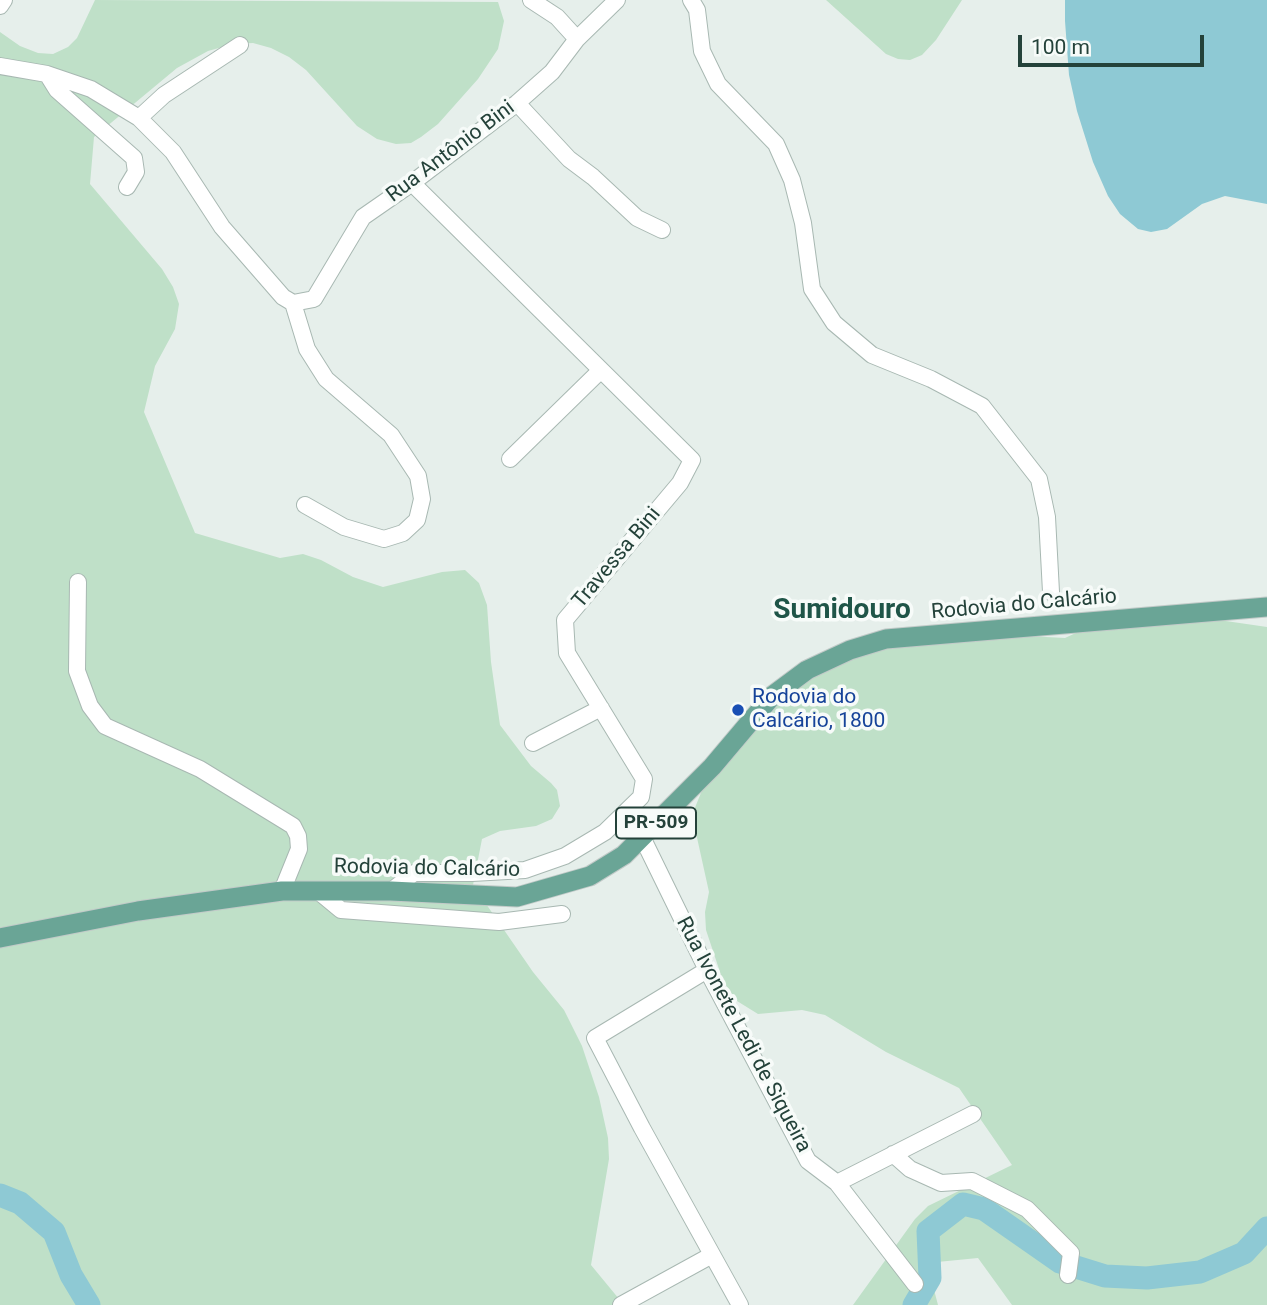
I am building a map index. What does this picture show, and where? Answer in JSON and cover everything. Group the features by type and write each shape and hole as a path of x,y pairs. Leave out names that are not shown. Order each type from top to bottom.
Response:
{"main road":[{"name":"Rodovia do Calcário","path":"0,938 138,911 282,891 390,891 517,897 590,876 624,855 712,767 772,696 807,670 850,650 886,639 1267,607"}],"street":[{"path":"0,6 4,0"},
{"path":"531,0 556,17 577,39"},
{"name":"Rua Antônio Bini","path":"293,303 314,299 363,217 517,103 552,72 577,39 617,0"},
{"path":"691,0 697,10 702,51 718,84 776,144 782,156 792,180 803,223 812,289 834,323 872,355 931,379 982,406 1039,479 1047,517 1051,592"},
{"path":"139,118 163,95 240,45"},
{"path":"0,66 47,74 91,89 139,118 173,152 222,227 283,297 293,303 307,349 326,379 391,435 418,476 422,499 416,520 403,533 384,539 344,527 305,505"},
{"path":"47,74 57,90 134,158 136,172 127,187"},
{"path":"517,103 569,159 593,177 637,218 663,230"},
{"name":"Travessa Bini","path":"390,891 414,873 525,870 565,856 605,832 641,797 643,779 567,653 565,620 680,483 692,460 412,183"},
{"path":"510,459 601,370"},
{"path":"78,582 77,671 90,706 105,726 200,769 293,826 298,836 299,849 282,891"},
{"path":"533,743 601,708"},
{"name":"Rua Ivonete Ledi de Siqueira","path":"642,837 706,970 808,1161 837,1183 915,1284"},
{"path":"318,891 341,910 499,922 562,914"},
{"path":"706,970 595,1038 740,1305"},
{"path":"837,1183 973,1114"},
{"path":"893,1154 910,1170 941,1183 972,1181 1027,1209 1071,1253 1068,1275"},
{"path":"621,1305 712,1255"}],"green space":[{"path":"95,0 498,2 504,21 498,49 478,79 438,124 411,143 396,144 377,139 357,126 306,70 289,57 253,43 233,44 208,51 177,68 94,137 90,184 162,269 179,304 175,329 155,366 144,412 195,533 280,558 303,554 353,577 383,587 442,572 465,570 479,583 487,605 491,662 500,725 531,766 557,790 560,806 552,819 536,826 500,831 482,839 473,885 533,972 564,1010 582,1046 599,1097 608,1138 609,1159 591,1265 624,1305 0,1305 0,32 20,46 38,53 53,54 68,47 77,38"},
{"path":"826,0 962,0 936,40 922,55 910,60 886,54"},
{"path":"1219,620 1267,627 1267,1305 1012,1305 978,1258 927,1263 938,1305 853,1305 915,1219 928,1206 1012,1165 959,1088 886,1052 825,1015 802,1010 758,1014 737,1001 723,981 706,930 705,912 709,892 692,815 707,778 784,692 869,649 1027,636 1065,638 1091,626"}],"water":[{"path":"1065,0 1267,0 1267,204 1225,196 1202,204 1167,229 1151,232 1138,229 1120,214 1108,196 1093,162 1077,111 1069,75"}],"waterway":[{"path":"0,1195 20,1203 54,1232 71,1275 89,1305"},
{"path":"914,1305 930,1278 928,1231 963,1204 984,1209 1060,1262 1105,1276 1147,1278 1200,1272 1244,1253 1267,1228"}],"place":[{"name":"Rodovia do Calcário, 1800","path":"738,710"}],"district":[{"name":"Sumidouro","path":"842,611"}]}
